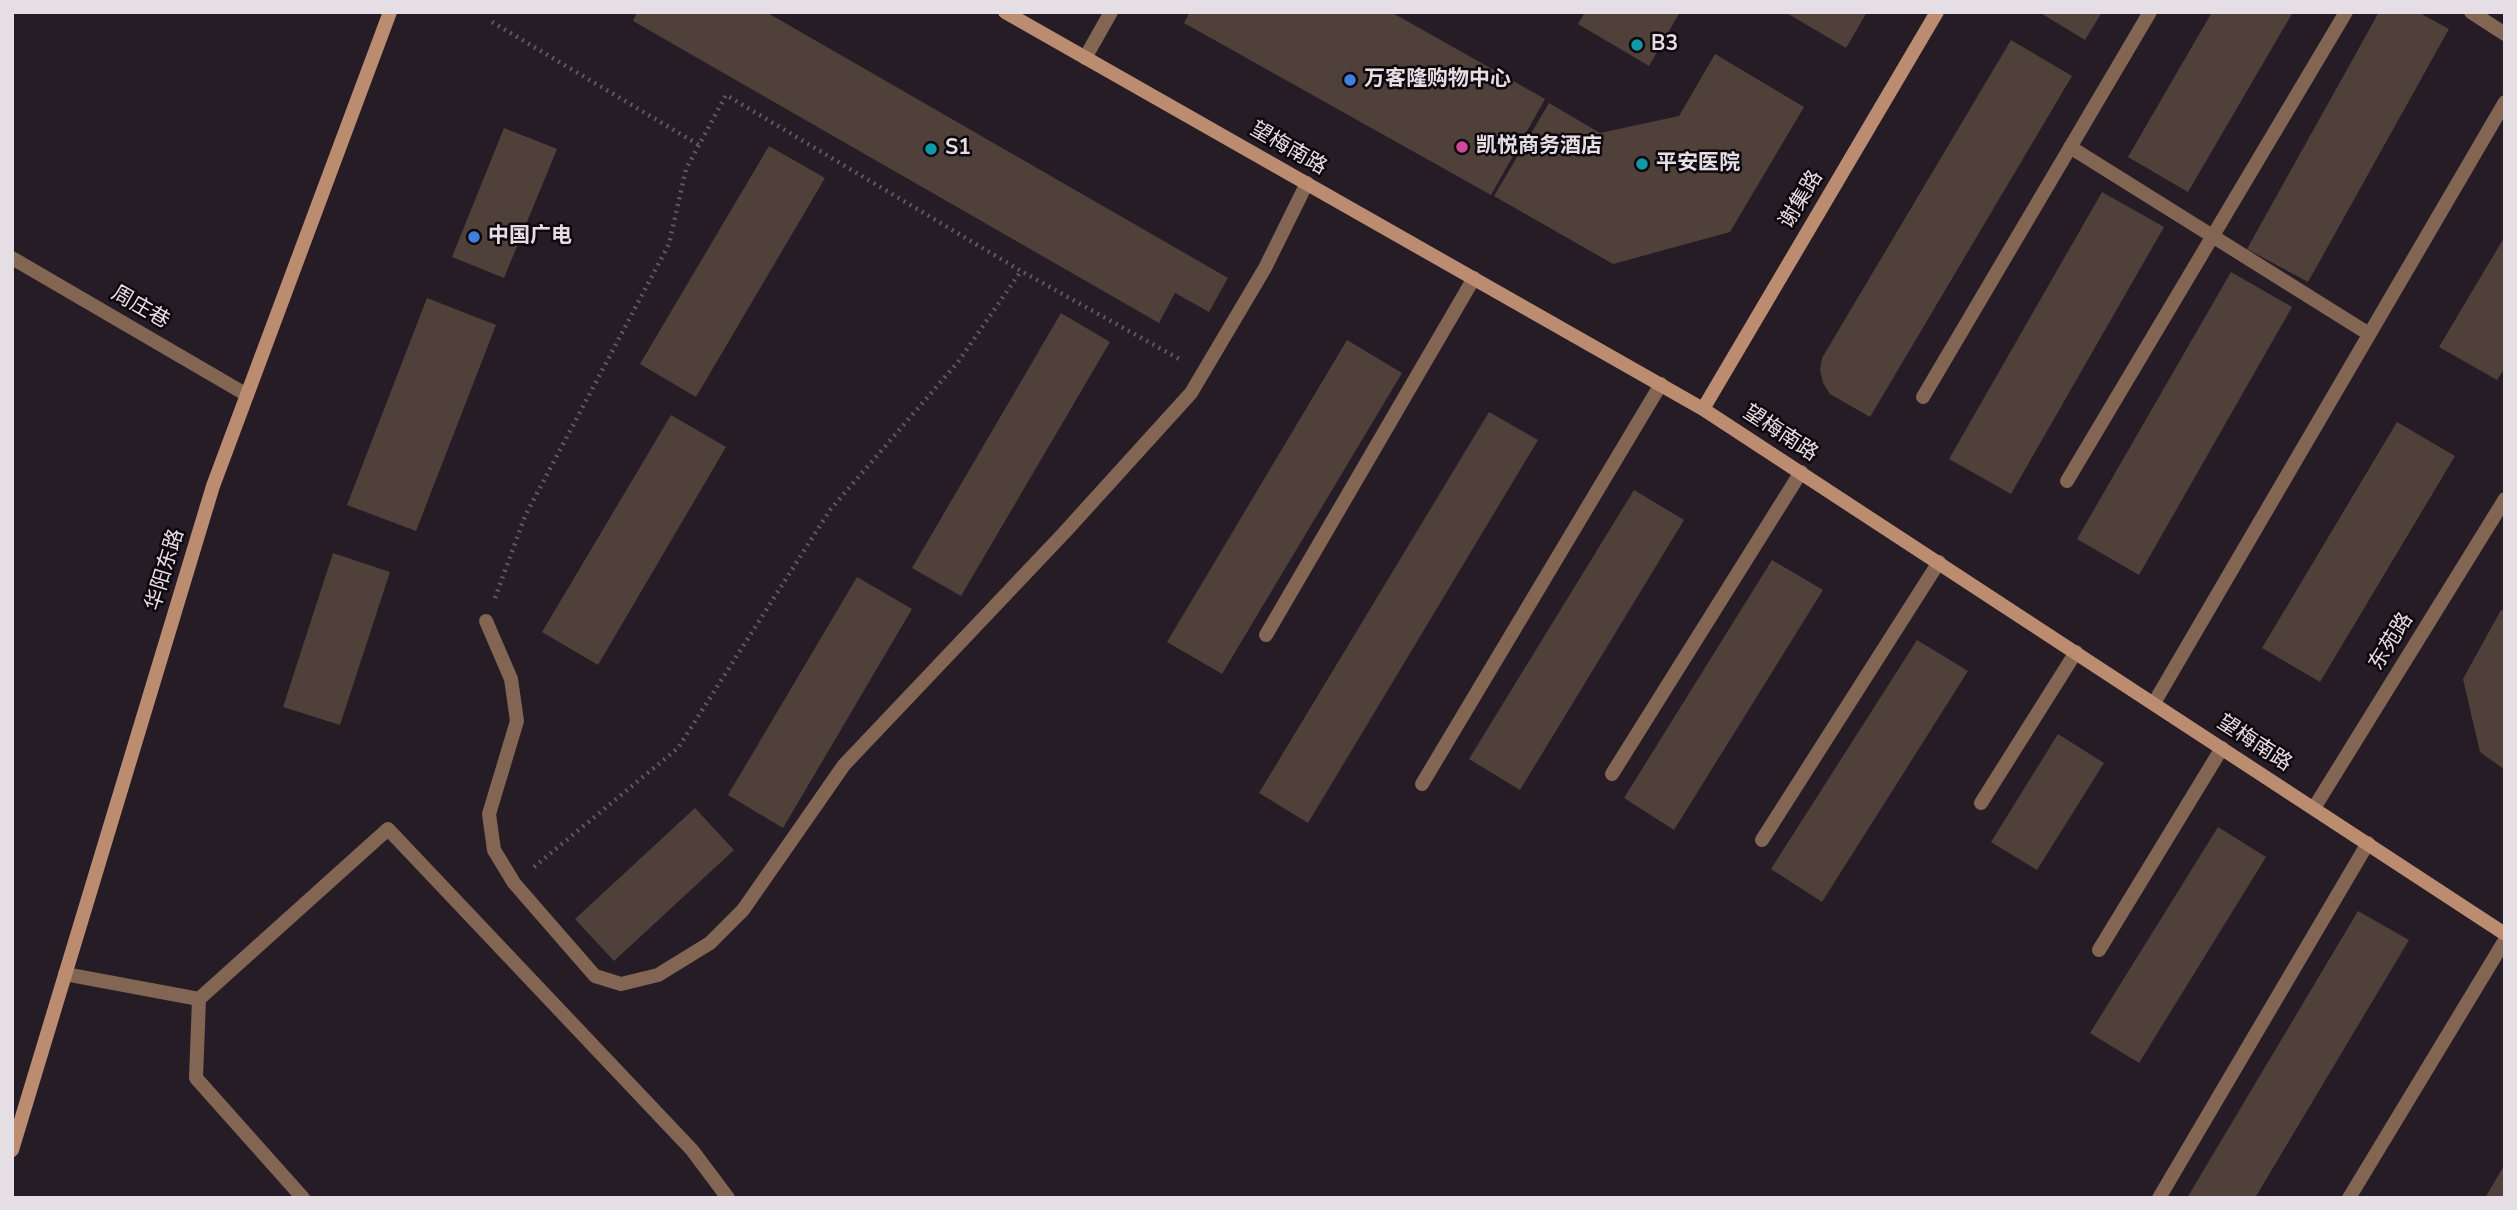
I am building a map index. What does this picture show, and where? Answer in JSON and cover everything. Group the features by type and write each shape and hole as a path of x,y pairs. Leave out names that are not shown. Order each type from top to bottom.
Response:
{"main road":[{"name":"华阳东路","path":"12,1150 213,486 390,12"},
{"name":"望梅南路","path":"1005,12 1703,409 2505,934"},
{"name":"谢集路","path":"1703,409 1937,12"}],"street":[{"path":"1086,58 1111,12"},
{"path":"1923,397 2150,12"},
{"path":"2067,481 2346,12"},
{"path":"2471,12 2505,34"},
{"path":"2154,703 2505,102"},
{"path":"2070,147 2369,334"},
{"path":"486,621 511,679 517,721 489,814 494,850 514,883 595,976 621,984 659,975 710,943 743,911 844,765 1064,533 1191,393 1265,268 1307,183"},
{"name":"周庄巷","path":"12,258 247,395"},
{"path":"1266,635 1474,278"},
{"path":"1422,784 1661,384"},
{"path":"1612,774 1801,472"},
{"name":"东苑路","path":"2314,808 2505,499"},
{"path":"1762,840 1939,562"},
{"path":"1981,803 2076,652"},
{"path":"2099,950 2222,748"},
{"path":"303,1198 196,1078 199,999 388,829 692,1150 728,1198"},
{"path":"2159,1198 2368,844"},
{"path":"2349,1198 2505,940"},
{"path":"65,974 199,999"}],"path":[{"path":"492,22 699,145"},
{"path":"486,621 525,516 669,244 686,169 726,95 1021,271 1204,372"},
{"path":"514,883 678,748 830,510 958,362 1021,271"}],"building":[{"name":"S1","path":"637,12 766,12 1228,278 1209,312 1175,293 1159,323 633,21"},
{"name":"凯悦商务酒店","path":"1190,12 1391,12 1545,99 1491,195 1184,23"},
{"name":"B3","path":"1585,12 1680,12 1649,66 1578,24"},
{"path":"1785,12 1867,12 1846,48"},
{"path":"2039,12 2102,12 2085,40"},
{"path":"2212,12 2293,12 2188,192 2128,157"},
{"path":"2379,12 2418,12 2449,29 2308,282 2247,249"},
{"path":"2011,40 2072,76 1870,417 1830,394 1823,383 1820,370 1822,358"},
{"name":"平安医院","path":"1715,54 1804,107 1730,232 1613,264 1494,196 1549,103 1600,133 1679,116"},
{"path":"504,128 557,149 504,278 452,257"},
{"path":"769,146 825,178 696,397 640,364"},
{"path":"2102,192 2164,227 2011,494 1949,459"},
{"path":"2505,236 2505,368 2497,380 2439,347"},
{"path":"2231,272 2292,307 2139,575 2077,539"},
{"path":"427,298 496,325 416,531 347,505"},
{"path":"1061,313 1110,342 961,596 912,568"},
{"path":"1347,340 1402,373 1222,674 1167,642"},
{"path":"1489,412 1538,440 1308,823 1259,793"},
{"path":"671,415 726,447 598,665 542,632"},
{"path":"2397,422 2455,456 2320,682 2262,648"},
{"path":"1634,490 1684,520 1520,790 1469,759"},
{"path":"333,553 390,572 340,725 283,707"},
{"path":"1772,560 1823,590 1674,830 1624,798"},
{"path":"857,577 912,609 783,828 728,795"},
{"path":"2501,610 2505,612 2505,770 2480,752 2463,679"},
{"path":"1917,640 1968,671 1822,902 1771,869"},
{"path":"2058,734 2104,763 2037,870 1991,842"},
{"path":"695,808 734,850 614,961 575,919"},
{"path":"2218,827 2266,857 2139,1063 2090,1033"},
{"path":"2358,911 2409,940 2255,1198 2187,1198"},
{"path":"2505,1164 2505,1198 2485,1198"}],"place":[{"name":"B3","path":"1637,45"},
{"name":"万客隆购物中心","path":"1350,80"},
{"name":"凯悦商务酒店","path":"1462,147"},
{"name":"S1","path":"931,149"},
{"name":"平安医院","path":"1642,164"},
{"name":"中国广电","path":"474,237"}]}
